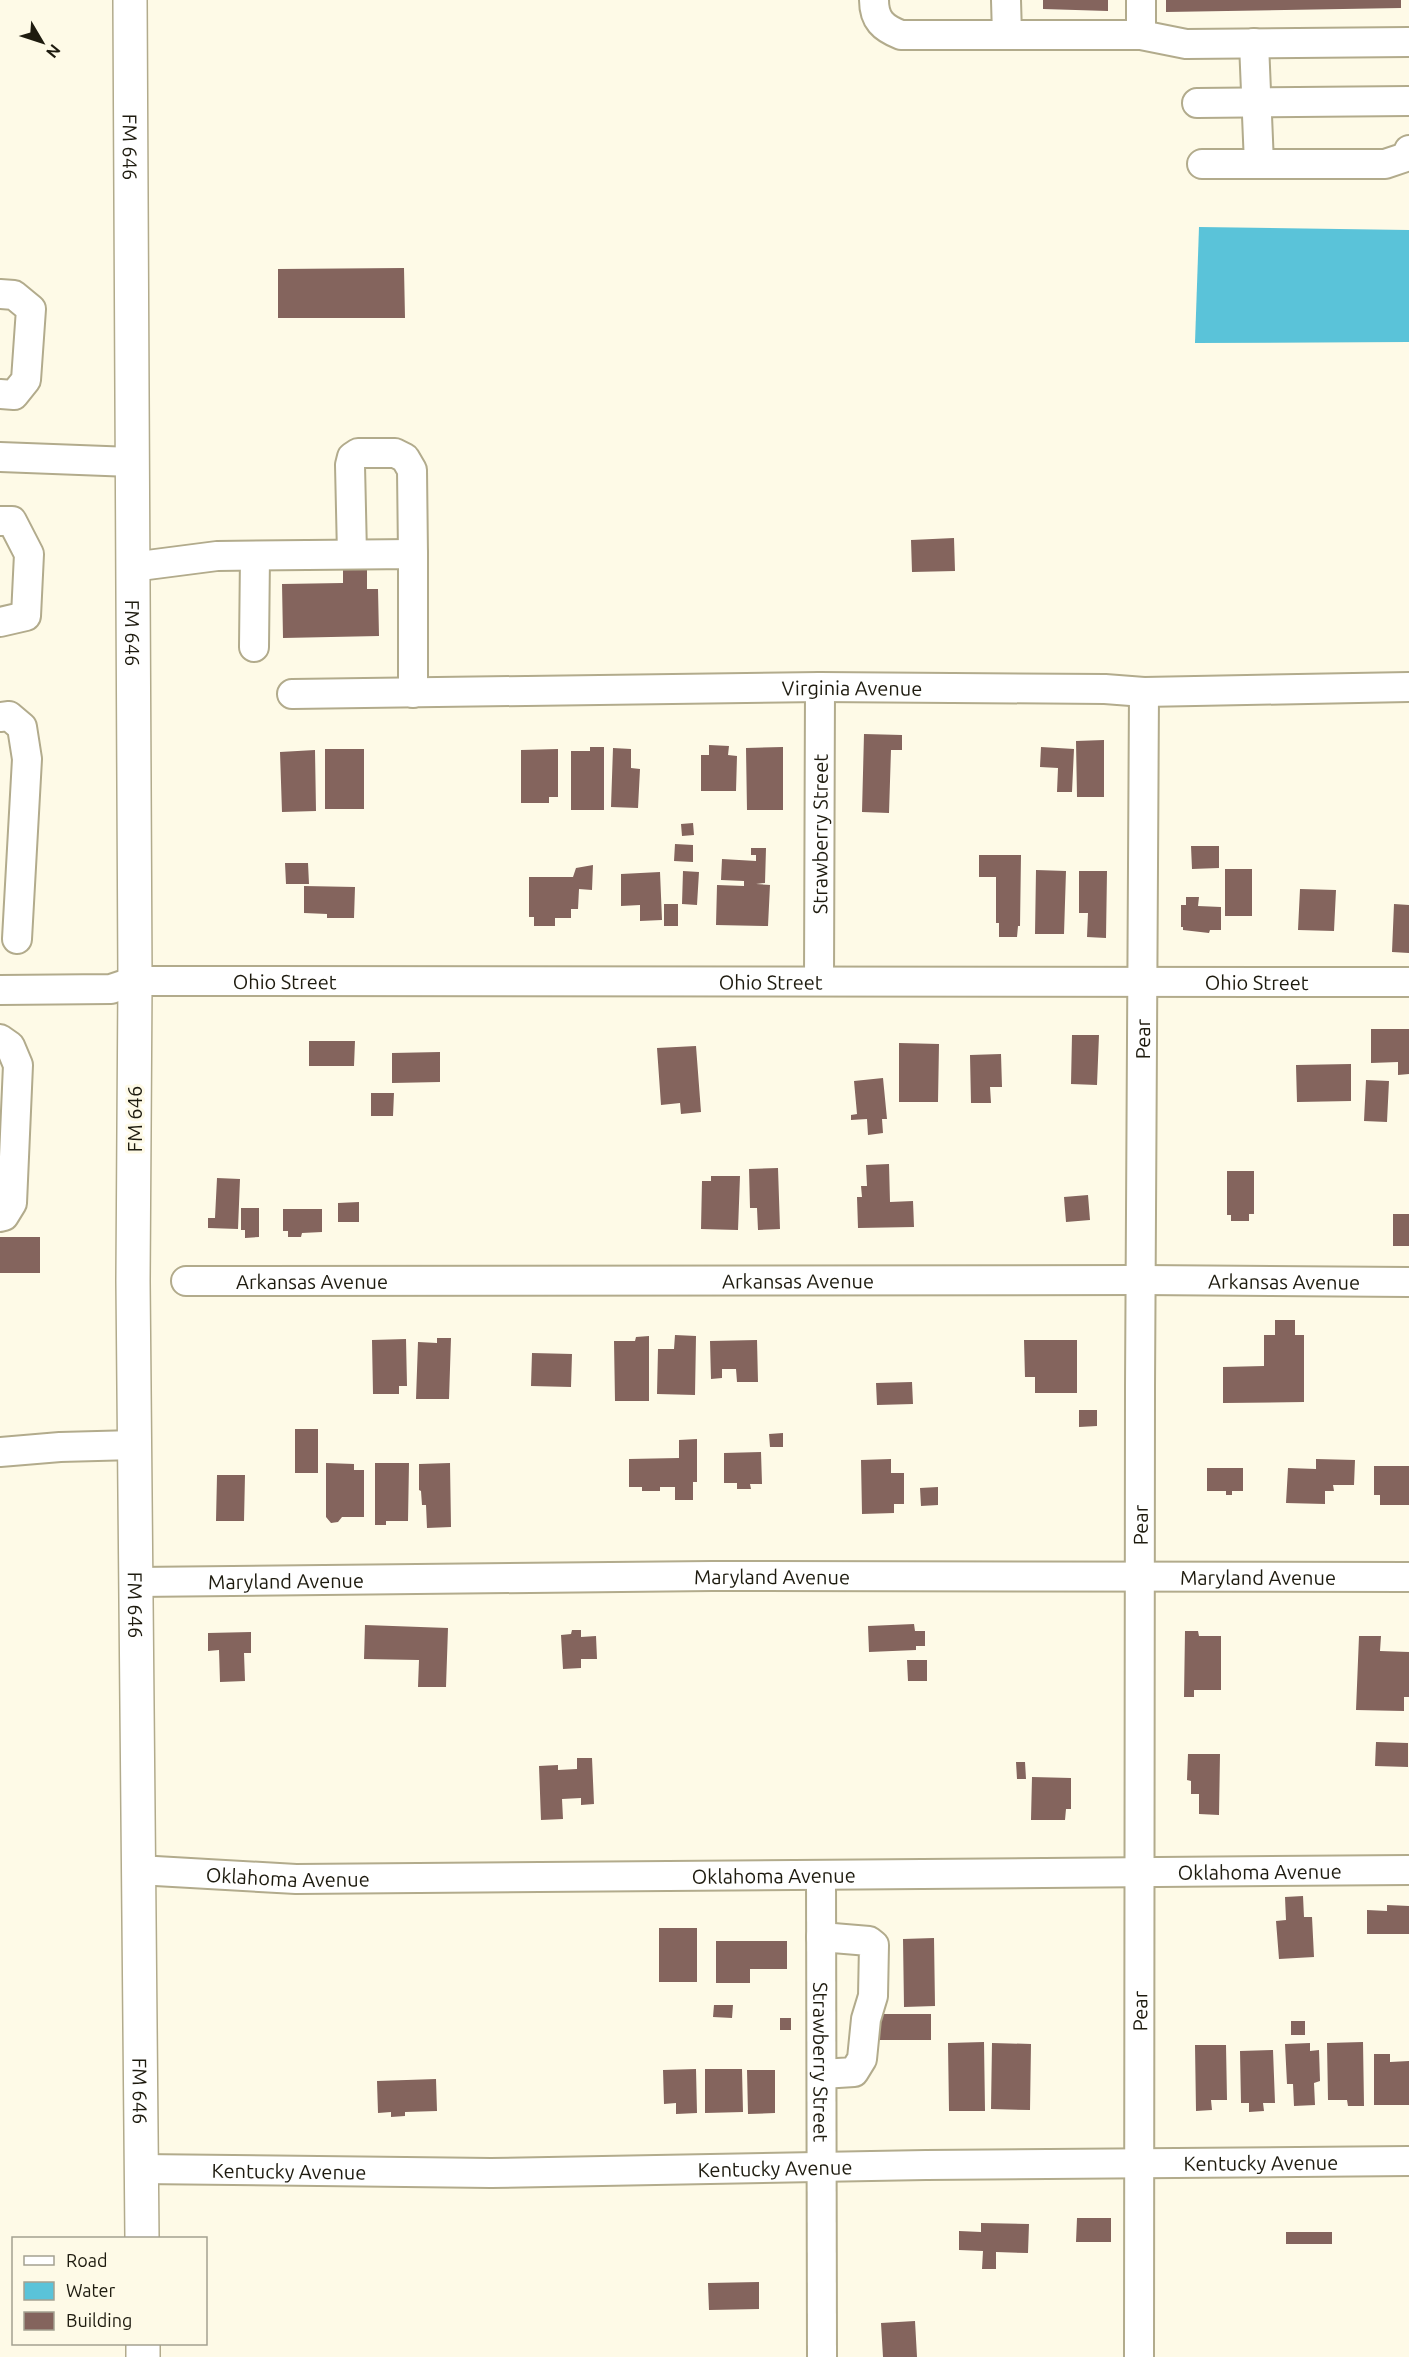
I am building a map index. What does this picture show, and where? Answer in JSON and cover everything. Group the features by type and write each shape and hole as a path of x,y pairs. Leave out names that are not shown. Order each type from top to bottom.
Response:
{"main road":[{"name":"FM 646","path":"130,0 135,1445 142,2237"}],"street":[{"path":"874,0 874,12 884,28 901,35 1141,34 1186,44 1409,42"},
{"path":"1006,0 1007,35"},
{"path":"1141,0 1141,34"},
{"path":"1254,43 1259,164"},
{"path":"1197,103 1409,101"},
{"path":"1202,164 1385,164 1406,157 1409,150"},
{"path":"0,294 14,295 31,309 26,380 14,395 0,394"},
{"path":"352,554 350,465 352,457 358,453 395,453 405,458 412,470 412,693"},
{"path":"0,457 132,462"},
{"path":"0,520 12,521 29,554 26,616 0,622"},
{"path":"132,567 217,556 412,554"},
{"path":"254,647 255,556"},
{"name":"Virginia Avenue","path":"292,694 820,687 1105,689 1144,692 1409,687"},
{"name":"Strawberry Street","path":"819,981 820,687"},
{"name":"Pear","path":"1139,2357 1139,1576 1144,692"},
{"path":"0,717 9,716 22,727 27,759 17,939"},
{"name":"Ohio Street","path":"0,990 111,989 135,981 1409,982"},
{"path":"0,1039 10,1046 18,1065 7,1172 12,1203 4,1216 0,1217"},
{"name":"Arkansas Avenue","path":"186,1281 1409,1282"},
{"path":"0,1452 60,1447 135,1445"},
{"name":"Maryland Avenue","path":"136,1581 712,1576 1409,1577"},
{"name":"Oklahoma Avenue","path":"138,1869 296,1879 1409,1870"},
{"name":"Strawberry Street","path":"821,1876 822,2357"},
{"path":"821,1937 869,1941 874,1945 873,1996 866,2019 862,2060 854,2072 822,2074"},
{"name":"Kentucky Avenue","path":"141,2169 491,2173 1409,2161"}],"water":[{"path":"1199,227 1409,230 1409,342 1195,343"}],"building":[{"path":"1043,0 1108,0 1108,11 1043,9"},
{"path":"1166,0 1401,0 1401,8 1166,12"},
{"path":"404,268 405,318 278,318 278,269"},
{"path":"954,538 955,571 912,572 911,540"},
{"path":"367,565 367,589 378,589 379,636 283,638 282,584 343,583 343,566"},
{"path":"864,734 902,735 902,750 891,750 889,813 862,812"},
{"path":"1104,740 1104,797 1077,797 1076,741"},
{"path":"709,745 729,746 728,755 737,756 736,791 701,791 701,755 709,755"},
{"path":"590,747 604,747 604,810 571,810 571,751 590,751"},
{"path":"783,747 783,810 747,810 746,748"},
{"path":"1041,747 1074,749 1072,792 1057,792 1058,768 1040,767"},
{"path":"613,748 631,749 631,768 640,769 638,808 611,807"},
{"path":"325,749 364,749 364,809 325,809"},
{"path":"558,749 558,797 549,797 549,803 521,803 521,750"},
{"path":"315,750 316,811 282,812 280,752"},
{"path":"693,823 694,835 682,836 681,824"},
{"path":"675,844 693,845 693,862 674,861"},
{"path":"1191,846 1219,846 1219,868 1192,869"},
{"path":"751,848 766,848 765,883 756,884 770,885 768,926 716,925 717,885 744,886 744,881 721,880 722,859 756,861 756,855 751,855"},
{"path":"979,855 1021,855 1020,926 1018,926 1017,937 999,937 999,923 996,923 996,877 979,877"},
{"path":"285,863 308,863 309,884 286,884"},
{"path":"593,865 592,890 579,889 578,909 571,909 571,918 555,918 555,926 534,926 534,917 529,917 529,877 573,877 576,868"},
{"path":"1225,869 1252,869 1252,916 1225,916"},
{"path":"1036,870 1066,871 1064,934 1035,934"},
{"path":"683,871 699,872 697,905 682,904"},
{"path":"1079,871 1107,871 1106,938 1087,937 1088,913 1079,913"},
{"path":"660,872 662,920 640,921 640,905 621,906 621,874"},
{"path":"304,886 355,887 354,918 327,918 327,914 304,913"},
{"path":"1300,889 1336,890 1334,931 1298,930"},
{"path":"1186,897 1199,897 1198,906 1221,907 1221,930 1210,930 1209,933 1183,930 1181,905 1186,905"},
{"path":"664,904 678,904 678,926 664,926"},
{"path":"1394,904 1409,905 1409,953 1392,952"},
{"path":"1371,1029 1409,1029 1409,1074 1398,1075 1398,1062 1371,1063"},
{"path":"1072,1035 1099,1035 1097,1085 1071,1084"},
{"path":"309,1041 355,1041 354,1066 309,1066"},
{"path":"899,1043 939,1044 938,1102 899,1102"},
{"path":"696,1046 701,1112 681,1114 680,1103 661,1105 657,1048"},
{"path":"440,1052 440,1082 392,1083 392,1053"},
{"path":"1001,1054 1002,1087 990,1087 991,1103 971,1103 970,1055"},
{"path":"1351,1064 1351,1101 1297,1102 1296,1065"},
{"path":"883,1078 887,1119 882,1119 883,1133 868,1135 867,1119 851,1120 851,1115 857,1114 854,1081"},
{"path":"1366,1080 1389,1081 1387,1122 1364,1121"},
{"path":"371,1093 394,1093 393,1116 371,1116"},
{"path":"889,1164 890,1202 913,1201 914,1227 858,1228 857,1197 862,1197 861,1186 867,1186 866,1165"},
{"path":"778,1168 780,1229 758,1230 757,1208 750,1208 749,1169"},
{"path":"1227,1171 1254,1171 1254,1214 1249,1214 1249,1221 1231,1221 1231,1215 1227,1215"},
{"path":"711,1176 740,1176 738,1230 701,1229 702,1181 711,1181"},
{"path":"217,1178 240,1179 238,1229 208,1228 208,1218 215,1218"},
{"path":"1088,1195 1090,1220 1066,1222 1064,1197"},
{"path":"359,1202 359,1222 338,1222 338,1203"},
{"path":"241,1208 259,1208 259,1237 245,1238 245,1230 241,1230"},
{"path":"283,1209 322,1209 322,1232 302,1233 301,1237 288,1237 288,1231 283,1231"},
{"path":"1393,1214 1409,1214 1409,1246 1393,1246"},
{"path":"0,1237 40,1237 40,1273 0,1273"},
{"path":"1275,1320 1295,1320 1295,1335 1304,1335 1304,1402 1223,1403 1223,1367 1264,1366 1264,1335 1275,1335"},
{"path":"675,1335 696,1336 695,1395 657,1394 658,1349 674,1349"},
{"path":"649,1336 649,1401 615,1401 614,1341 635,1341 636,1337"},
{"path":"437,1338 451,1338 449,1399 416,1399 418,1342 437,1343"},
{"path":"406,1339 407,1386 399,1386 399,1394 373,1394 372,1340"},
{"path":"757,1340 758,1382 737,1382 736,1369 722,1369 722,1378 711,1379 710,1341"},
{"path":"1024,1340 1077,1340 1077,1393 1035,1393 1035,1377 1025,1377"},
{"path":"532,1353 572,1354 571,1387 531,1386"},
{"path":"912,1382 913,1404 877,1405 876,1383"},
{"path":"1079,1410 1097,1410 1097,1426 1079,1427"},
{"path":"295,1429 318,1429 318,1473 295,1473"},
{"path":"783,1433 783,1447 770,1447 769,1434"},
{"path":"697,1439 697,1482 693,1482 693,1500 675,1500 675,1487 660,1487 660,1491 642,1491 642,1487 629,1487 629,1459 679,1458 679,1440"},
{"path":"761,1452 762,1484 750,1484 751,1489 737,1489 737,1483 724,1483 724,1453"},
{"path":"891,1459 891,1473 904,1473 904,1504 894,1504 894,1513 862,1514 861,1460"},
{"path":"1316,1459 1355,1460 1354,1485 1333,1485 1334,1491 1325,1491 1325,1504 1286,1503 1288,1468 1316,1469"},
{"path":"326,1463 354,1464 354,1470 364,1470 364,1517 342,1517 338,1522 331,1523 326,1517"},
{"path":"375,1463 409,1463 408,1521 386,1521 386,1525 375,1525"},
{"path":"450,1463 451,1527 427,1528 426,1505 422,1505 419,1490 419,1464"},
{"path":"1374,1466 1409,1466 1409,1505 1380,1505 1380,1495 1374,1495"},
{"path":"1207,1468 1243,1468 1243,1491 1232,1491 1232,1495 1226,1495 1226,1491 1207,1491"},
{"path":"217,1475 245,1475 244,1521 216,1521"},
{"path":"938,1487 938,1505 921,1506 920,1488"},
{"path":"914,1624 915,1631 925,1631 925,1646 916,1646 916,1650 869,1652 868,1626"},
{"path":"365,1625 448,1628 446,1687 418,1687 419,1660 364,1659"},
{"path":"572,1630 581,1630 581,1637 596,1636 597,1659 581,1659 581,1668 563,1669 561,1635 571,1634"},
{"path":"1185,1631 1198,1631 1199,1636 1221,1636 1221,1690 1194,1690 1194,1697 1184,1697"},
{"path":"251,1632 251,1653 244,1653 245,1681 220,1682 219,1650 208,1651 208,1633"},
{"path":"1359,1636 1381,1636 1380,1651 1409,1652 1409,1697 1404,1697 1404,1711 1356,1710"},
{"path":"907,1660 927,1660 927,1681 908,1681"},
{"path":"1376,1742 1408,1743 1408,1767 1375,1766"},
{"path":"1188,1754 1220,1754 1219,1815 1199,1814 1199,1794 1191,1794 1191,1781 1187,1780"},
{"path":"577,1758 592,1758 594,1804 581,1805 581,1798 562,1799 563,1819 541,1820 539,1766 558,1765 558,1770 577,1769"},
{"path":"1016,1762 1025,1762 1026,1779 1017,1779"},
{"path":"1032,1777 1071,1778 1071,1809 1066,1809 1065,1820 1031,1820"},
{"path":"1303,1896 1304,1917 1312,1917 1314,1957 1279,1959 1276,1921 1286,1920 1285,1897"},
{"path":"1387,1905 1409,1906 1409,1934 1367,1934 1367,1910 1387,1911"},
{"path":"659,1928 697,1928 697,1982 659,1982"},
{"path":"934,1938 935,2006 904,2007 903,1939"},
{"path":"716,1941 787,1941 787,1969 750,1969 750,1983 716,1983"},
{"path":"714,2005 733,2005 732,2018 713,2017"},
{"path":"871,2014 931,2014 931,2040 871,2040"},
{"path":"780,2018 791,2018 791,2030 780,2030"},
{"path":"1291,2021 1305,2021 1305,2035 1291,2035"},
{"path":"984,2042 985,2111 949,2111 948,2043"},
{"path":"1363,2042 1364,2106 1348,2106 1347,2100 1328,2100 1327,2043"},
{"path":"992,2043 1031,2044 1030,2110 991,2109"},
{"path":"1310,2043 1310,2051 1319,2050 1320,2081 1314,2083 1315,2105 1294,2106 1293,2084 1287,2084 1285,2044"},
{"path":"1195,2045 1226,2045 1227,2100 1211,2100 1212,2110 1196,2111"},
{"path":"1273,2050 1275,2103 1263,2103 1264,2111 1249,2112 1249,2103 1241,2103 1240,2051"},
{"path":"1374,2054 1390,2054 1390,2062 1409,2061 1409,2105 1374,2105"},
{"path":"696,2069 697,2113 676,2114 676,2103 664,2104 663,2070"},
{"path":"705,2069 742,2069 743,2112 705,2113"},
{"path":"747,2070 775,2070 775,2113 748,2114"},
{"path":"436,2079 437,2111 405,2112 405,2116 391,2117 391,2112 378,2113 377,2081"},
{"path":"1077,2218 1111,2218 1111,2242 1076,2242"},
{"path":"981,2223 1029,2224 1028,2253 996,2252 996,2269 982,2269 983,2251 959,2250 959,2231 981,2232"},
{"path":"1286,2232 1332,2232 1332,2244 1286,2244"},
{"path":"759,2282 759,2309 709,2310 708,2283"},
{"path":"915,2321 917,2357 883,2357 881,2323"}]}
